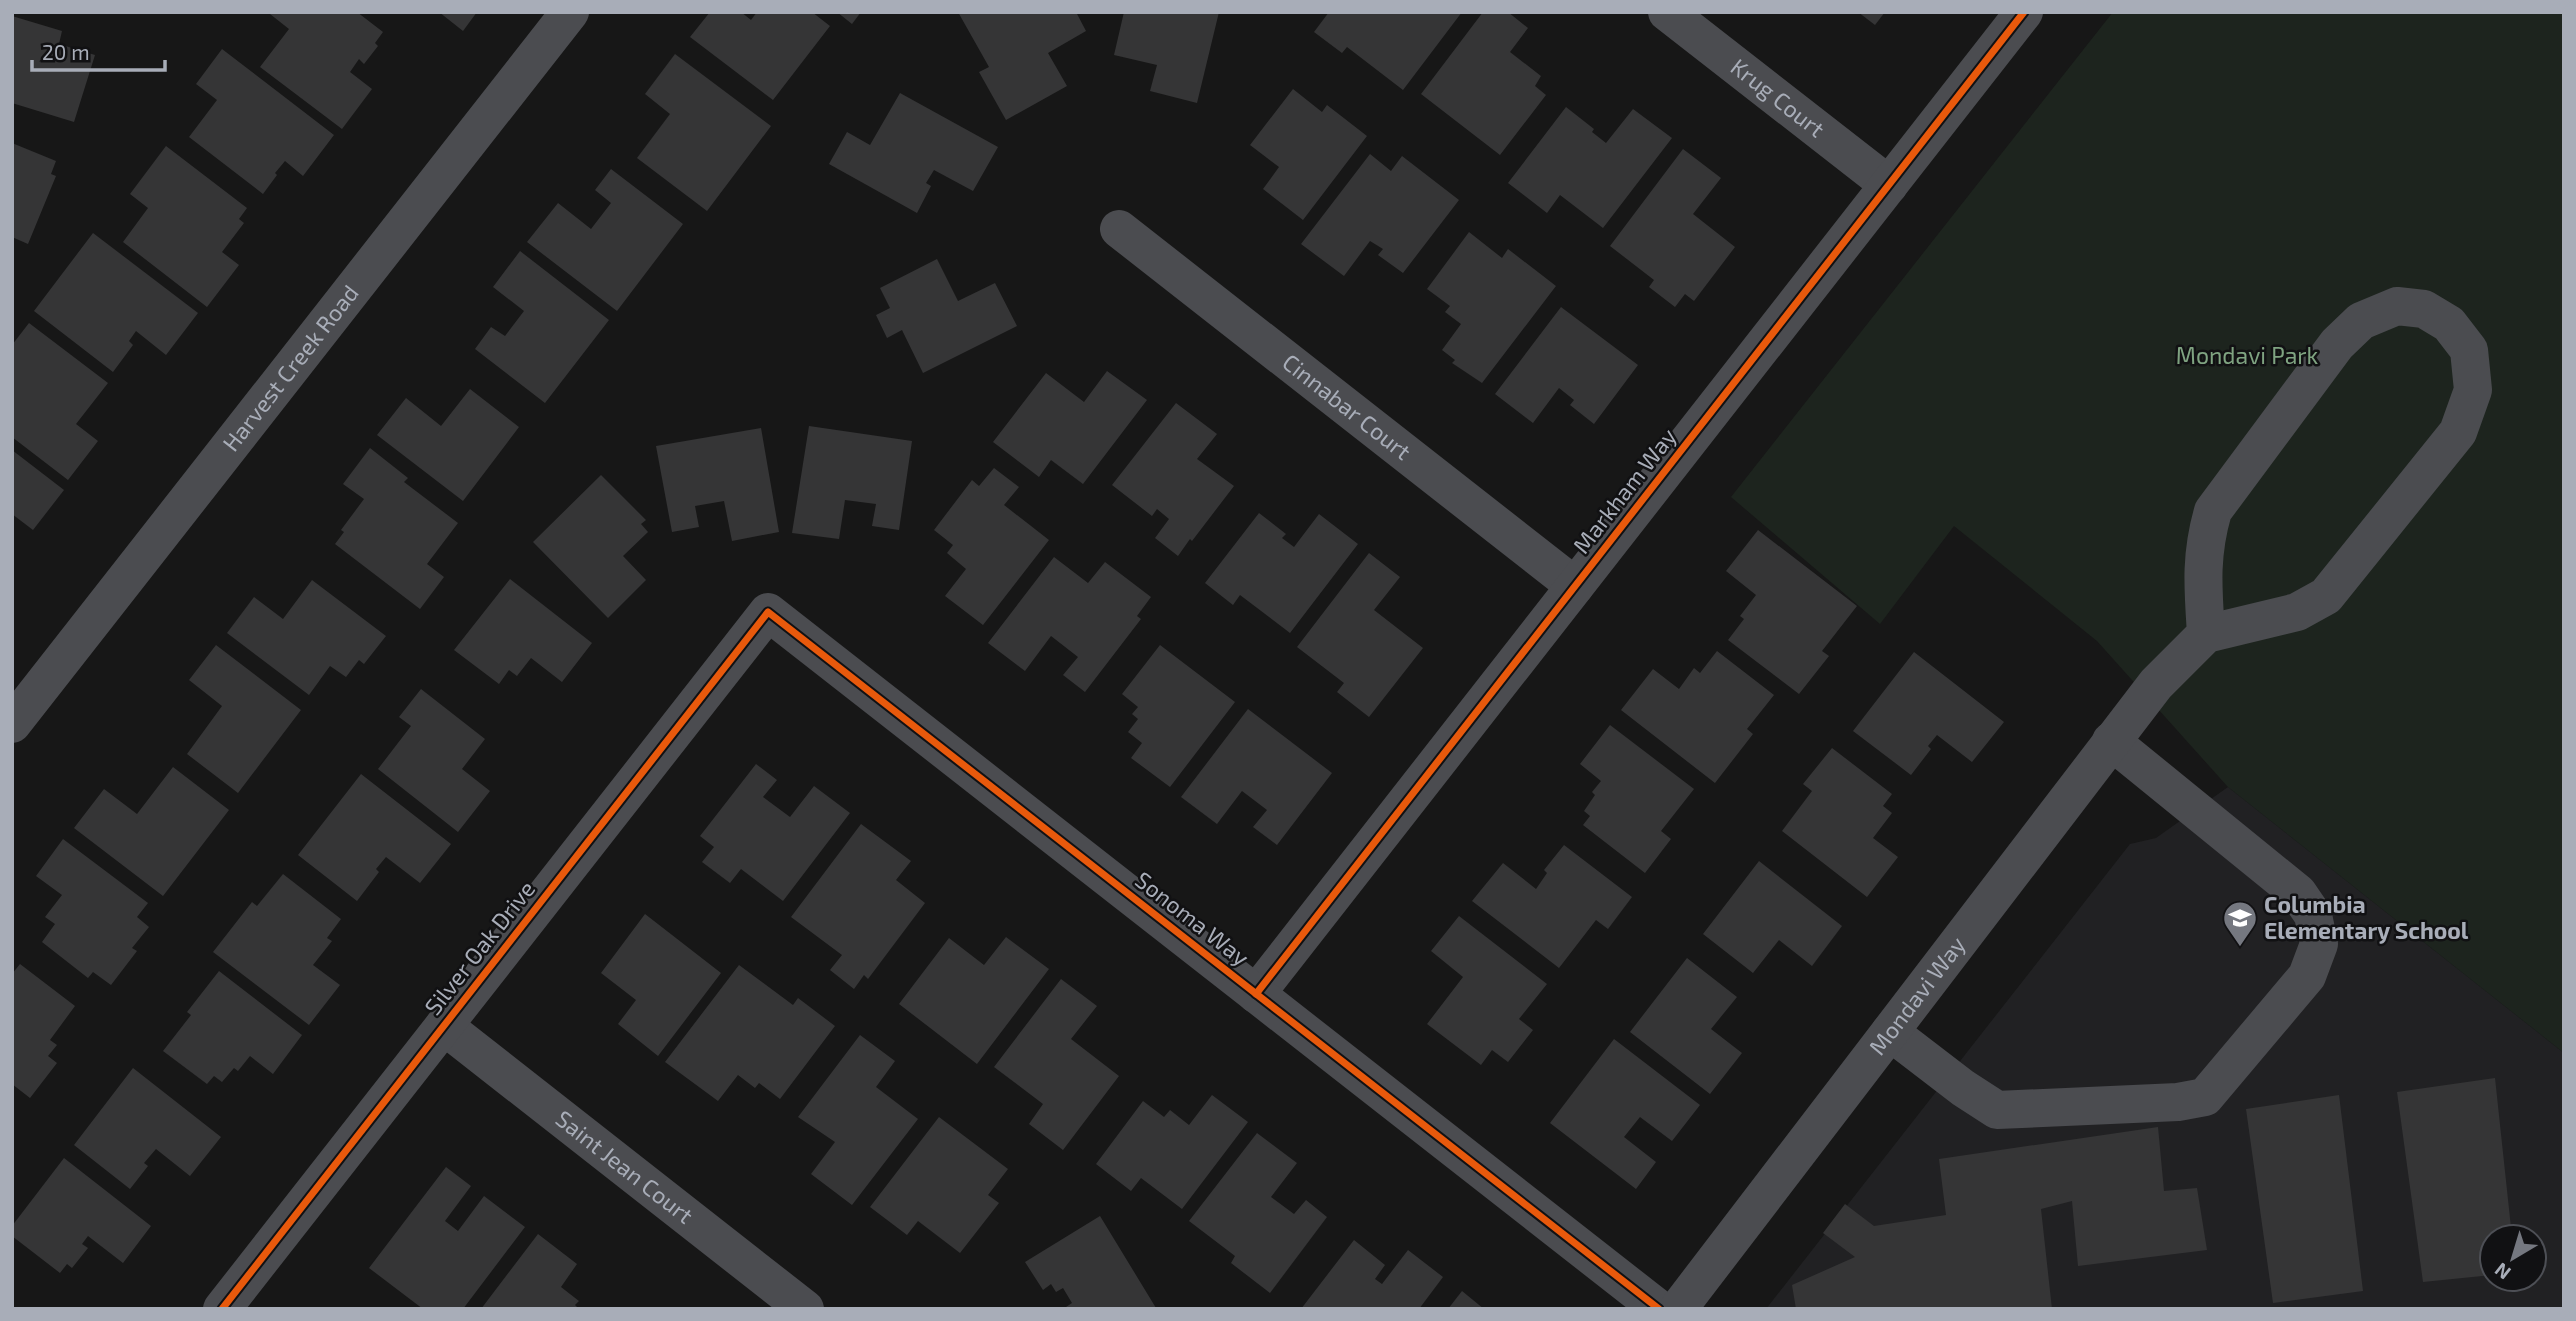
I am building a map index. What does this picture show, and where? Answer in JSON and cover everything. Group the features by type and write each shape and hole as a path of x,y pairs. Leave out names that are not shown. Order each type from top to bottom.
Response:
{"street":[{"name":"Harvest Creek Road","path":"12,724 570,12"},
{"name":"Krug Court","path":"1667,12 1889,185"},
{"name":"Markham Way","path":"1256,994 2024,12"},
{"name":"Cinnabar Court","path":"1119,229 1575,586"},
{"path":"2397,306 2424,309 2449,324 2469,350 2473,390 2458,432 2326,596 2297,612 2206,634 2202,568 2204,541 2213,511 2337,344 2361,321 2397,306"},
{"name":"Sonoma Way","path":"768,612 1659,1309"},
{"name":"Silver Oak Drive","path":"222,1309 768,612"},
{"name":"Mondavi Way","path":"1678,1309 2156,684 2206,634"},
{"path":"1890,1032 1997,1110 2178,1102 2205,1097 2307,976 2319,944 2313,915 2298,893 2112,741"},
{"name":"Saint Jean Court","path":"444,1026 806,1309"}],"shaded area":[{"name":"Columbia Elementary School","path":"2228,787 2564,1053 2564,1309 1766,1309 2130,844 2156,838"}],"green space":[{"name":"Mondavi Park","path":"2113,12 2564,12 2564,1053 2228,787 2097,641 1954,526 1880,624 1731,497"}],"building":[{"path":"357,12 383,32 375,43 378,46 364,64 359,59 350,72 372,89 342,129 260,67 289,29 270,14"},
{"path":"439,12 477,12 463,31"},
{"path":"710,12 741,12 751,20 757,12 812,12 830,26 773,100 690,37"},
{"path":"837,12 861,12 852,24"},
{"path":"958,12 1076,12 1086,31 1048,53 1067,86 1006,120 979,72 989,67"},
{"path":"1124,12 1219,12 1197,103 1150,91 1157,65 1114,55"},
{"path":"1329,12 1462,12 1403,90 1347,47 1342,53 1314,32"},
{"path":"1483,12 1508,12 1528,28 1510,52 1541,76 1535,86 1546,95 1500,155 1421,94"},
{"path":"1858,12 1885,12 1875,25"},
{"path":"12,16 62,31 59,44 95,55 74,122 12,103"},
{"path":"222,49 334,135 303,176 285,161 263,194 189,137 217,100 196,84"},
{"path":"675,54 771,126 707,211 637,158 670,114 645,94"},
{"path":"1293,89 1322,112 1327,105 1367,136 1303,220 1263,189 1279,167 1250,145"},
{"path":"900,93 998,147 973,191 934,170 926,183 931,186 917,213 829,164 847,132 870,145"},
{"path":"1566,107 1594,129 1592,132 1606,143 1633,109 1672,138 1603,228 1560,195 1547,213 1508,183"},
{"path":"12,143 56,161 51,174 56,176 28,244 12,237"},
{"path":"166,146 247,208 239,219 244,223 222,252 239,265 207,307 123,242 148,208 130,194"},
{"path":"1683,149 1721,178 1693,214 1735,247 1694,301 1685,294 1675,307 1649,287 1654,280 1610,246"},
{"path":"1370,154 1391,171 1402,156 1459,200 1403,273 1378,255 1383,249 1370,241 1344,276 1301,244"},
{"path":"611,169 683,224 617,311 527,242 558,203 591,229 611,203 595,190"},
{"path":"1469,232 1502,258 1508,249 1556,286 1482,383 1452,363 1455,360 1442,350 1461,324 1445,312 1450,306 1427,289"},
{"path":"93,233 198,313 166,355 136,331 129,341 133,345 113,372 34,311"},
{"path":"520,251 609,320 545,403 475,349 491,327 505,336 524,311 493,287"},
{"path":"937,259 958,301 995,283 1017,326 923,373 902,330 887,338 876,315 890,308 880,288"},
{"path":"1561,307 1638,365 1594,424 1570,405 1574,400 1559,388 1533,423 1495,394"},
{"path":"29,323 108,383 76,424 98,441 68,480 12,437 12,345"},
{"path":"1107,371 1147,400 1083,484 1051,460 1039,477 993,442 1046,373 1084,402"},
{"path":"470,389 519,427 463,501 377,435 406,398 441,426"},
{"path":"1176,403 1217,434 1197,459 1234,486 1178,556 1155,538 1169,519 1157,509 1152,516 1112,485"},
{"path":"809,426 912,441 899,530 872,526 876,504 845,500 839,539 792,533"},
{"path":"761,428 779,532 732,541 724,501 695,506 699,527 672,532 656,446"},
{"path":"370,448 408,478 404,482 458,523 427,564 444,577 420,609 335,544 344,532 341,530 364,499 343,484"},
{"path":"12,450 64,490 33,530 12,514"},
{"path":"994,468 1019,487 1004,505 1049,540 983,625 945,596 966,569 947,553 953,545 934,530 972,480 979,486"},
{"path":"601,475 646,520 641,524 648,532 623,556 646,580 608,618 533,542"},
{"path":"1259,513 1286,534 1282,538 1294,547 1319,514 1358,544 1290,633 1240,595 1233,605 1205,583"},
{"path":"1758,530 1857,606 1822,651 1829,656 1799,694 1728,640 1744,619 1740,616 1756,595 1726,571"},
{"path":"1369,553 1400,577 1374,610 1423,648 1369,717 1337,692 1344,683 1297,647"},
{"path":"1054,557 1088,583 1105,562 1151,597 1137,616 1141,619 1085,692 1063,675 1078,657 1051,636 1025,671 988,643"},
{"path":"510,579 592,643 562,682 531,658 517,676 509,670 499,684 454,650"},
{"path":"312,580 386,636 364,664 359,660 346,677 330,666 309,695 227,633 254,597 283,619"},
{"path":"216,645 301,710 238,793 187,754 222,706 189,680"},
{"path":"1160,645 1235,702 1170,787 1131,758 1142,743 1128,732 1138,719 1132,714 1138,707 1122,694"},
{"path":"1717,651 1774,695 1747,729 1753,734 1715,783 1621,710 1653,669 1679,689 1694,668 1700,673"},
{"path":"1914,652 2004,722 1972,762 1937,735 1928,746 1931,749 1911,775 1853,731"},
{"path":"421,689 485,739 462,769 490,791 458,832 378,769 411,726 399,717"},
{"path":"1248,709 1332,773 1277,845 1253,827 1267,810 1242,791 1217,824 1181,797"},
{"path":"1610,725 1694,789 1661,831 1671,839 1645,873 1583,825 1590,816 1584,811 1595,795 1592,792 1601,781 1580,764"},
{"path":"1832,748 1892,794 1883,806 1892,813 1873,838 1898,857 1867,897 1782,831 1812,791 1803,784"},
{"path":"756,764 777,780 763,797 790,817 814,786 850,813 783,901 741,869 730,883 702,862 714,847 700,836"},
{"path":"173,767 229,810 163,896 74,828 104,789 137,814"},
{"path":"361,774 451,844 420,883 386,857 376,869 379,872 357,901 298,855"},
{"path":"861,824 911,861 896,880 925,903 868,979 864,975 854,989 830,970 842,955 791,917"},
{"path":"63,839 148,903 137,917 149,927 132,948 137,951 111,985 93,972 88,978 42,942 55,924 45,917 62,895 36,876"},
{"path":"1564,845 1632,897 1608,929 1596,920 1559,968 1472,901 1503,863 1536,889 1547,873 1544,870"},
{"path":"1759,861 1842,926 1812,966 1779,940 1753,973 1703,934"},
{"path":"283,874 341,919 327,938 332,941 313,965 340,985 309,1025 213,952 252,902 257,906"},
{"path":"645,914 721,973 658,1056 618,1024 636,1000 601,973"},
{"path":"1459,916 1547,984 1519,1019 1533,1030 1508,1062 1492,1050 1481,1065 1427,1024 1463,977 1431,951"},
{"path":"1006,937 1049,969 977,1064 899,1004 949,938 984,965"},
{"path":"1687,958 1737,997 1711,1029 1742,1053 1710,1094 1630,1032"},
{"path":"20,964 75,1006 50,1040 57,1045 48,1056 57,1063 30,1098 12,1084 12,974"},
{"path":"739,965 793,1005 798,998 835,1026 780,1099 759,1083 755,1088 738,1075 718,1101 665,1062"},
{"path":"219,971 302,1035 273,1074 250,1056 238,1071 234,1068 222,1082 214,1076 207,1084 163,1051 191,1015 187,1012"},
{"path":"1061,979 1097,1006 1071,1039 1119,1076 1063,1150 1029,1124 1043,1104 994,1067"},
{"path":"860,1035 895,1061 876,1087 918,1119 852,1205 811,1174 835,1142 798,1117"},
{"path":"1614,1039 1700,1105 1672,1141 1640,1117 1624,1137 1656,1162 1636,1189 1550,1123"},
{"path":"133,1068 221,1137 190,1176 156,1149 144,1163 148,1166 130,1189 74,1145"},
{"path":"2495,1078 2511,1223 2478,1223 2478,1276 2423,1282 2397,1092"},
{"path":"1212,1095 1248,1122 1182,1209 1141,1178 1131,1191 1096,1164 1143,1101 1164,1117 1170,1110 1189,1125"},
{"path":"2339,1095 2363,1291 2273,1303 2246,1109"},
{"path":"939,1117 1008,1169 988,1195 999,1203 960,1253 918,1221 907,1235 870,1207"},
{"path":"2158,1127 2164,1191 2197,1188 2207,1250 2078,1266 2072,1201 2041,1209 2052,1309 1796,1309 1792,1285 1855,1257 1823,1233 1845,1204 1874,1226 1946,1215 1939,1159"},
{"path":"1257,1133 1297,1163 1271,1197 1294,1214 1306,1200 1327,1217 1270,1293 1231,1263 1235,1256 1189,1221"},
{"path":"64,1158 151,1226 123,1263 88,1236 82,1244 88,1248 72,1268 67,1264 60,1273 12,1236 12,1226"},
{"path":"446,1167 471,1186 445,1221 458,1231 484,1196 525,1227 463,1309 423,1309 369,1268"},
{"path":"1100,1216 1155,1309 1063,1309 1072,1303 1063,1288 1056,1292 1051,1284 1043,1290 1025,1262"},
{"path":"538,1234 577,1264 561,1287 579,1301 575,1305 579,1309 481,1309"},
{"path":"1354,1240 1385,1265 1375,1279 1382,1284 1408,1250 1443,1277 1419,1309 1301,1309"},
{"path":"1462,1291 1484,1309 1448,1309"}],"cycle path":[{"path":"1256,994 2024,12"},
{"path":"222,1309 768,612 1659,1309"}],"place":[{"name":"Columbia Elementary School","path":"2240,948"}]}
